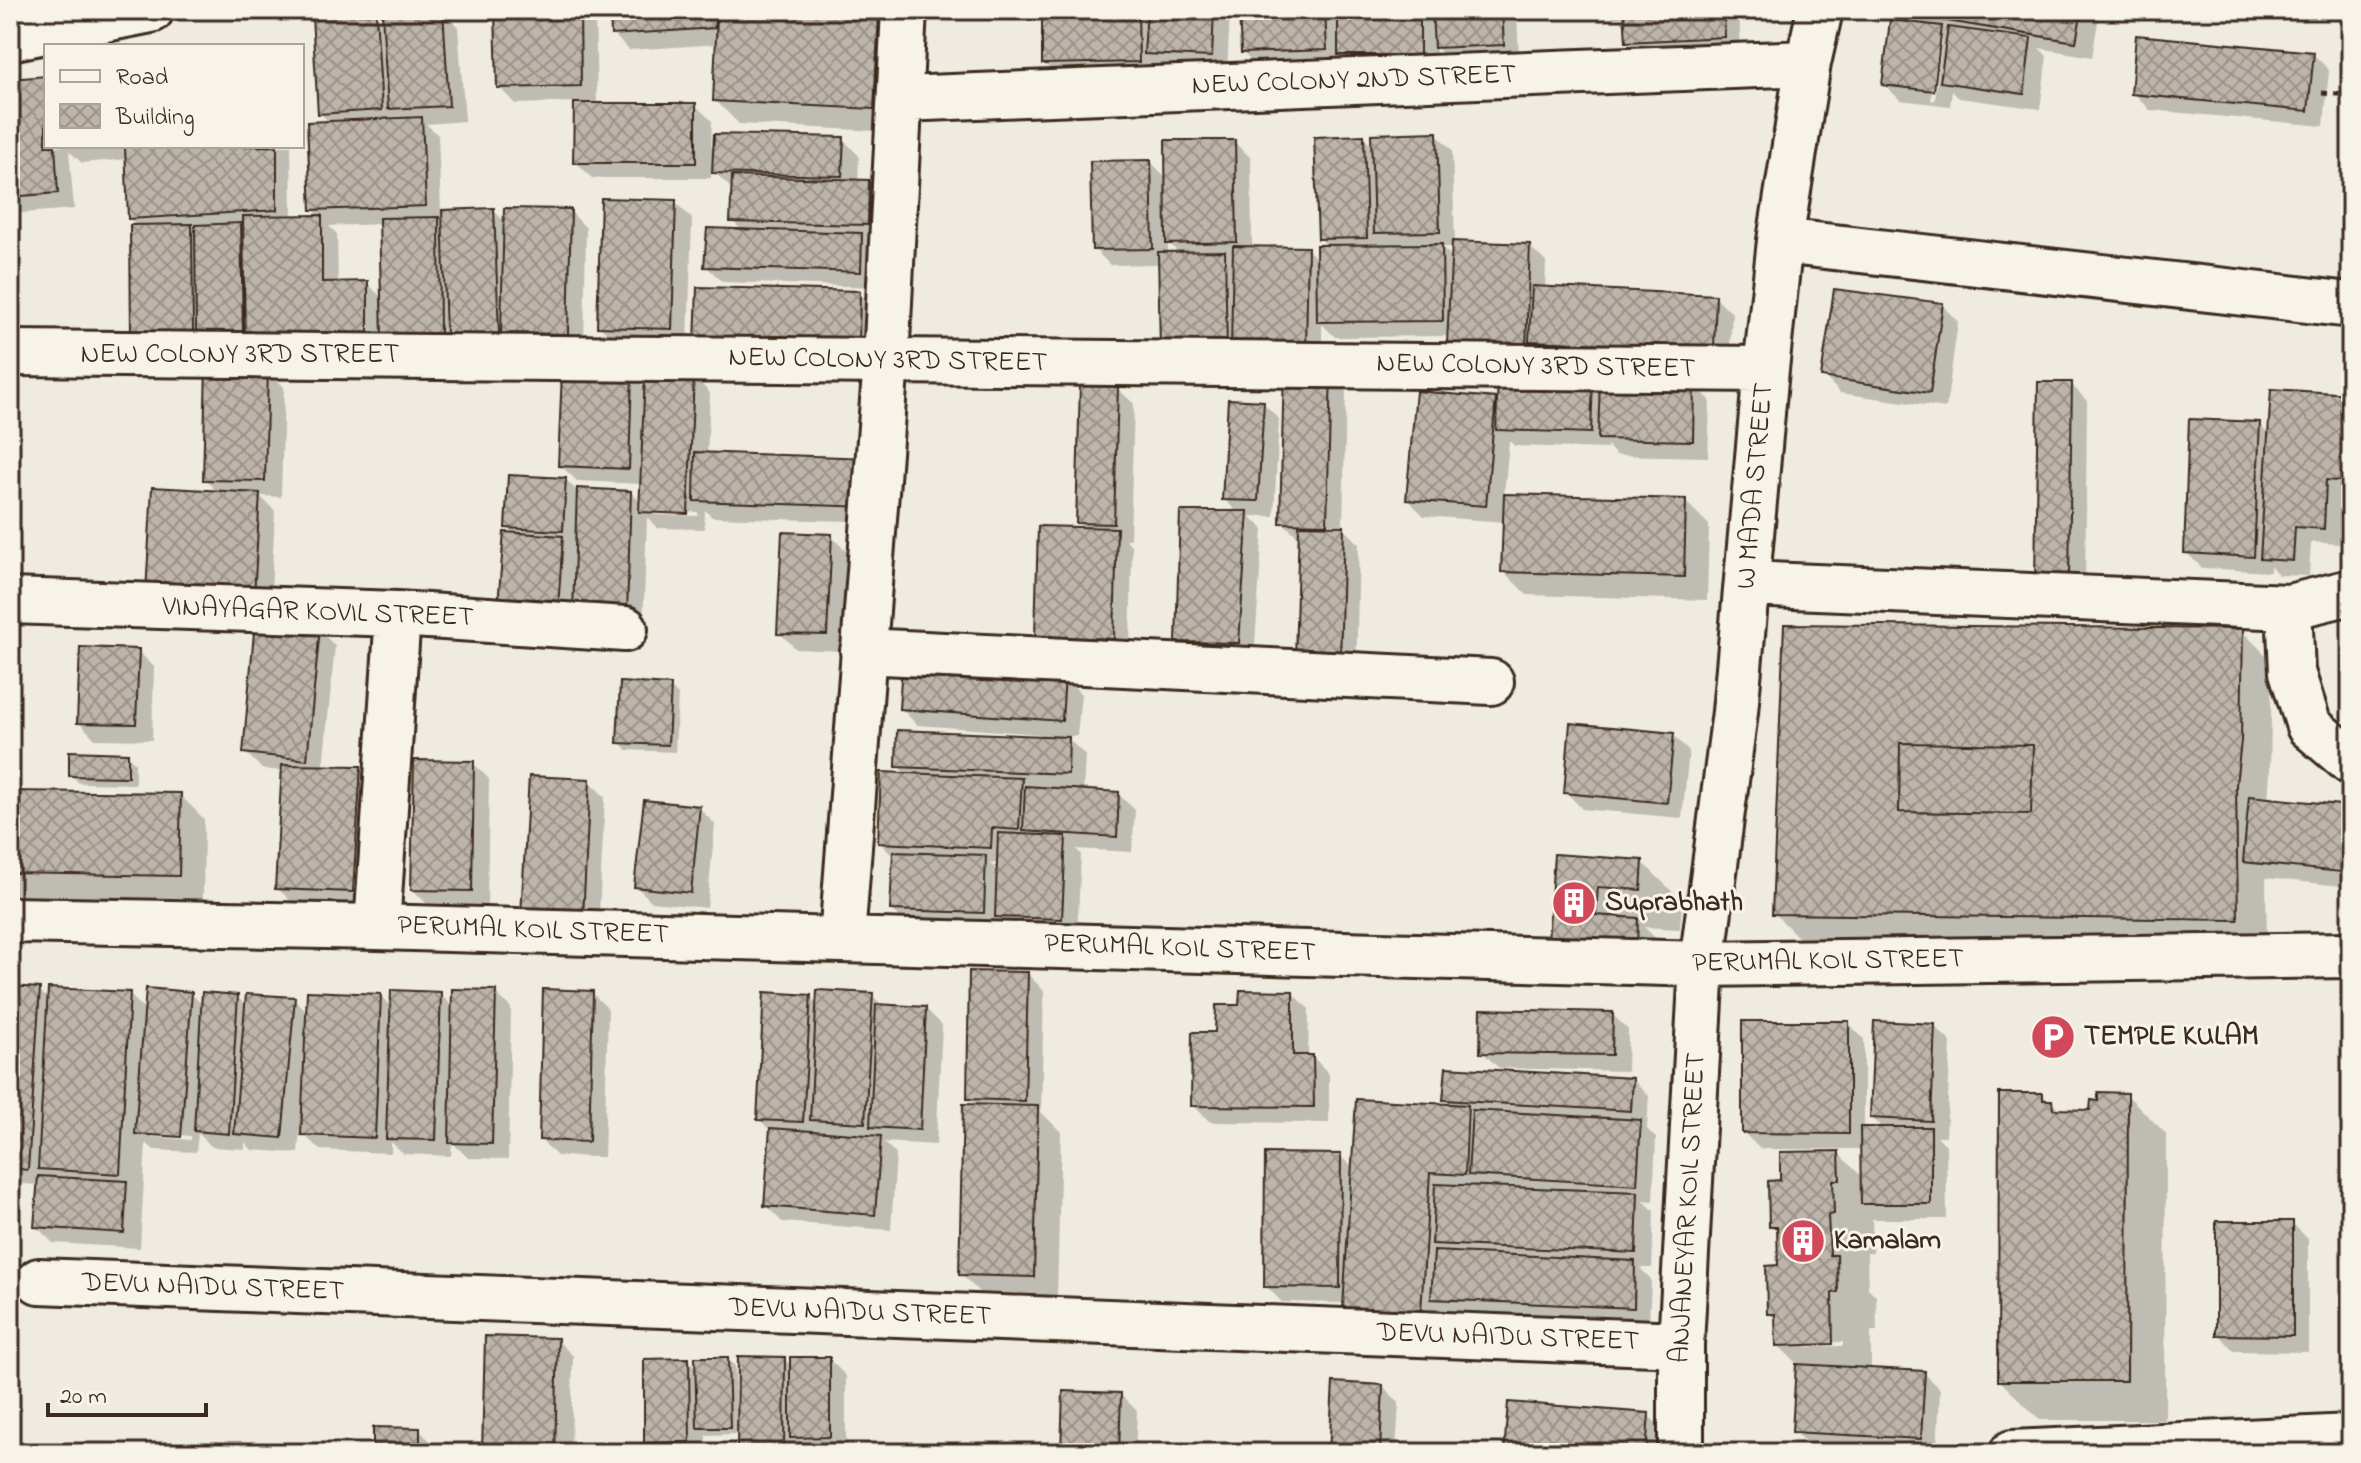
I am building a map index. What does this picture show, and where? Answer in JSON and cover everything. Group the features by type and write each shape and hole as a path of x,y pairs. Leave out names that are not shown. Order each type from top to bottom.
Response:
{"street":[{"path":"10,38 90,16 151,10"},
{"path":"842,939 886,361 904,10"},
{"name":"W MADA STREET","path":"1702,964 1735,712 1780,241 1808,63 1820,10"},
{"name":"NEW COLONY 2ND STREET","path":"901,99 1808,63"},
{"path":"1780,241 2351,305"},
{"name":"NEW COLONY 3RD STREET","path":"10,353 1766,369"},
{"path":"1747,584 2289,607 2351,592"},
{"name":"VINAYAGAR KOVIL STREET","path":"10,601 398,614 625,629"},
{"path":"2289,607 2292,672 2309,726 2351,762"},
{"path":"377,927 398,614"},
{"path":"863,651 1491,682"},
{"name":"PERUMAL KOIL STREET","path":"10,920 842,939 1702,964 2351,955"},
{"name":"ANJANEYAR KOIL STREET","path":"1681,1453 1681,1344 1702,964"},
{"name":"DEVU NAIDU STREET","path":"39,1281 1681,1344"},
{"path":"2012,1453 2351,1437"}],"path":[{"path":"2322,93 2351,95"}],"building":[{"path":"443,10 449,106 388,109 382,12"},
{"path":"495,10 580,10 581,86 497,88"},
{"path":"610,10 714,10 715,28 611,35"},
{"path":"730,10 879,13 874,109 713,101 717,16 729,16"},
{"path":"1042,10 1138,10 1139,62 1042,64"},
{"path":"1147,10 1214,10 1212,57 1144,54"},
{"path":"1239,10 1325,10 1327,50 1241,53"},
{"path":"1338,10 1420,10 1420,55 1338,55"},
{"path":"1432,10 1502,10 1504,45 1434,48"},
{"path":"1624,10 1724,10 1725,37 1626,42"},
{"path":"1899,10 2082,10 2076,42 1898,13"},
{"path":"376,13 382,110 318,114 312,17"},
{"path":"1890,20 1942,26 1934,91 1882,85"},
{"path":"1948,27 2031,38 2024,94 1940,82"},
{"path":"2136,35 2314,52 2308,111 2131,94"},
{"path":"44,76 44,148 55,148 58,193 10,197 10,79"},
{"path":"574,103 696,103 696,163 573,163"},
{"path":"422,117 426,206 311,210 307,122"},
{"path":"1437,132 1440,232 1374,233 1371,134"},
{"path":"714,134 844,137 842,176 712,173"},
{"path":"1364,135 1367,238 1318,239 1314,137"},
{"path":"1165,140 1235,140 1237,242 1166,244"},
{"path":"125,148 277,148 277,210 128,219"},
{"path":"1151,160 1153,249 1092,250 1090,161"},
{"path":"732,176 869,180 868,225 730,222"},
{"path":"601,198 676,200 672,329 597,327"},
{"path":"494,208 499,333 446,335 442,210"},
{"path":"504,208 571,209 568,334 501,333"},
{"path":"322,215 322,282 368,281 368,340 245,342 243,216"},
{"path":"439,217 440,335 382,336 379,218"},
{"path":"241,223 243,334 196,335 195,225"},
{"path":"192,224 193,335 131,335 130,225"},
{"path":"707,228 862,233 861,272 704,267"},
{"path":"1452,241 1530,244 1526,347 1447,344"},
{"path":"1442,244 1443,321 1317,322 1316,245"},
{"path":"1233,246 1308,247 1306,350 1231,349"},
{"path":"1225,251 1227,349 1160,349 1158,252"},
{"path":"1532,286 1716,295 1714,348 1529,341"},
{"path":"697,287 860,291 859,347 695,344"},
{"path":"1834,289 1943,303 1930,393 1821,377"},
{"path":"206,367 268,369 265,481 203,480"},
{"path":"1284,369 1331,370 1327,524 1280,523"},
{"path":"562,371 632,373 629,469 558,466"},
{"path":"645,373 694,375 688,514 639,512"},
{"path":"1498,375 1593,378 1591,433 1496,430"},
{"path":"1600,379 1694,381 1693,441 1598,439"},
{"path":"2038,382 2072,382 2069,582 2035,581"},
{"path":"1080,384 1118,386 1114,524 1076,523"},
{"path":"2271,389 2351,394 2351,482 2326,480 2324,529 2295,527 2293,561 2260,559"},
{"path":"1416,391 1496,398 1486,506 1406,500"},
{"path":"1228,399 1264,401 1258,501 1222,500"},
{"path":"2189,419 2260,422 2254,557 2184,553"},
{"path":"695,452 871,458 869,507 694,501"},
{"path":"508,475 566,478 563,531 505,528"},
{"path":"152,487 260,493 254,597 146,592"},
{"path":"577,488 631,491 627,614 573,613"},
{"path":"1504,494 1686,499 1684,577 1501,572"},
{"path":"1180,511 1248,511 1239,643 1176,642"},
{"path":"1299,525 1344,526 1340,661 1295,659"},
{"path":"1038,526 1117,528 1114,639 1035,636"},
{"path":"504,532 563,536 558,609 498,605"},
{"path":"782,532 832,534 827,635 777,634"},
{"path":"255,621 320,628 307,760 243,753"},
{"path":"1784,624 2243,629 2241,741 2236,785 2238,920 1772,914"},
{"path":"80,647 139,649 136,724 77,723"},
{"path":"902,664 1065,675 1062,721 899,709"},
{"path":"620,682 671,685 668,745 617,743"},
{"path":"1570,723 1674,733 1667,803 1564,793"},
{"path":"897,730 1069,737 1068,774 896,767"},
{"path":"1900,743 2033,745 2031,814 1899,812"},
{"path":"69,751 128,753 128,777 69,776"},
{"path":"414,760 474,761 472,891 411,890"},
{"path":"282,765 361,766 353,892 275,889"},
{"path":"881,772 1022,778 1019,830 992,828 991,848 878,843"},
{"path":"529,776 590,779 583,918 521,915"},
{"path":"1025,786 1119,792 1117,837 1023,831"},
{"path":"10,791 181,793 179,876 10,873"},
{"path":"2249,796 2351,806 2351,873 2243,862"},
{"path":"644,800 700,806 691,893 634,887"},
{"path":"998,833 1066,836 1062,919 995,917"},
{"path":"893,852 986,855 984,913 890,910"},
{"name":"Suprabhath","path":"1554,854 1643,860 1641,890 1598,887 1596,915 1638,918 1637,948 1548,941"},
{"path":"969,971 1028,972 1025,1101 967,1099"},
{"path":"10,986 40,988 28,1170 10,1168"},
{"path":"48,988 130,992 120,1174 38,1169"},
{"path":"146,988 192,992 181,1137 135,1134"},
{"path":"452,989 496,990 492,1144 449,1143"},
{"path":"543,989 593,991 589,1142 539,1140"},
{"path":"391,990 441,992 436,1140 386,1139"},
{"path":"817,990 873,993 865,1123 810,1120"},
{"path":"1240,990 1293,991 1293,1055 1313,1055 1314,1107 1191,1106 1192,1032 1215,1032 1216,1005 1239,1005"},
{"path":"307,991 381,994 375,1138 301,1135"},
{"path":"202,992 238,995 229,1134 194,1131"},
{"path":"764,992 811,995 803,1122 757,1120"},
{"path":"246,994 295,997 282,1138 234,1134"},
{"path":"876,1004 926,1007 920,1130 870,1127"},
{"path":"1481,1009 1613,1012 1612,1055 1480,1053"},
{"path":"1742,1021 1849,1021 1849,1134 1742,1133"},
{"path":"1874,1021 1935,1024 1931,1121 1870,1118"},
{"path":"1446,1067 1633,1078 1631,1111 1443,1100"},
{"path":"2098,1092 2128,1093 2127,1381 1998,1381 1999,1093 2043,1093 2043,1100 2052,1100 2053,1109 2090,1110 2091,1100 2098,1101"},
{"path":"1356,1099 1468,1105 1465,1175 1430,1173 1421,1312 1343,1308"},
{"path":"963,1104 1038,1106 1034,1277 959,1275"},
{"path":"1472,1110 1641,1120 1637,1185 1468,1175"},
{"path":"1860,1127 1931,1127 1931,1204 1861,1204"},
{"path":"770,1128 881,1136 875,1215 764,1206"},
{"name":"Kamalam","path":"1839,1151 1840,1180 1833,1180 1834,1214 1828,1215 1830,1255 1837,1255 1838,1292 1832,1293 1833,1344 1776,1346 1775,1314 1767,1314 1766,1266 1778,1265 1777,1227 1769,1227 1768,1181 1780,1180 1780,1152"},
{"path":"1265,1153 1341,1154 1340,1288 1264,1287"},
{"path":"38,1176 127,1181 124,1233 34,1227"},
{"path":"1435,1184 1638,1192 1636,1253 1432,1244"},
{"path":"2216,1221 2293,1221 2293,1336 2216,1335"},
{"path":"1434,1251 1635,1261 1634,1308 1431,1299"},
{"path":"485,1336 558,1338 555,1453 482,1453"},
{"path":"738,1356 785,1357 784,1453 737,1453"},
{"path":"695,1357 728,1357 730,1428 697,1428"},
{"path":"790,1357 830,1357 830,1437 790,1438"},
{"path":"689,1358 690,1442 644,1443 644,1359"},
{"path":"1796,1364 1925,1371 1921,1439 1792,1432"},
{"path":"1333,1382 1383,1385 1380,1453 1329,1453"},
{"path":"1063,1391 1121,1393 1119,1453 1061,1453"},
{"path":"1508,1402 1649,1413 1646,1453 1504,1453"},
{"path":"373,1427 420,1428 420,1453 373,1453"}],"place":[{"name":"Suprabhath","path":"1574,903"},
{"name":"TEMPLE KULAM","path":"2053,1037"},
{"name":"Kamalam","path":"1803,1241"}]}
